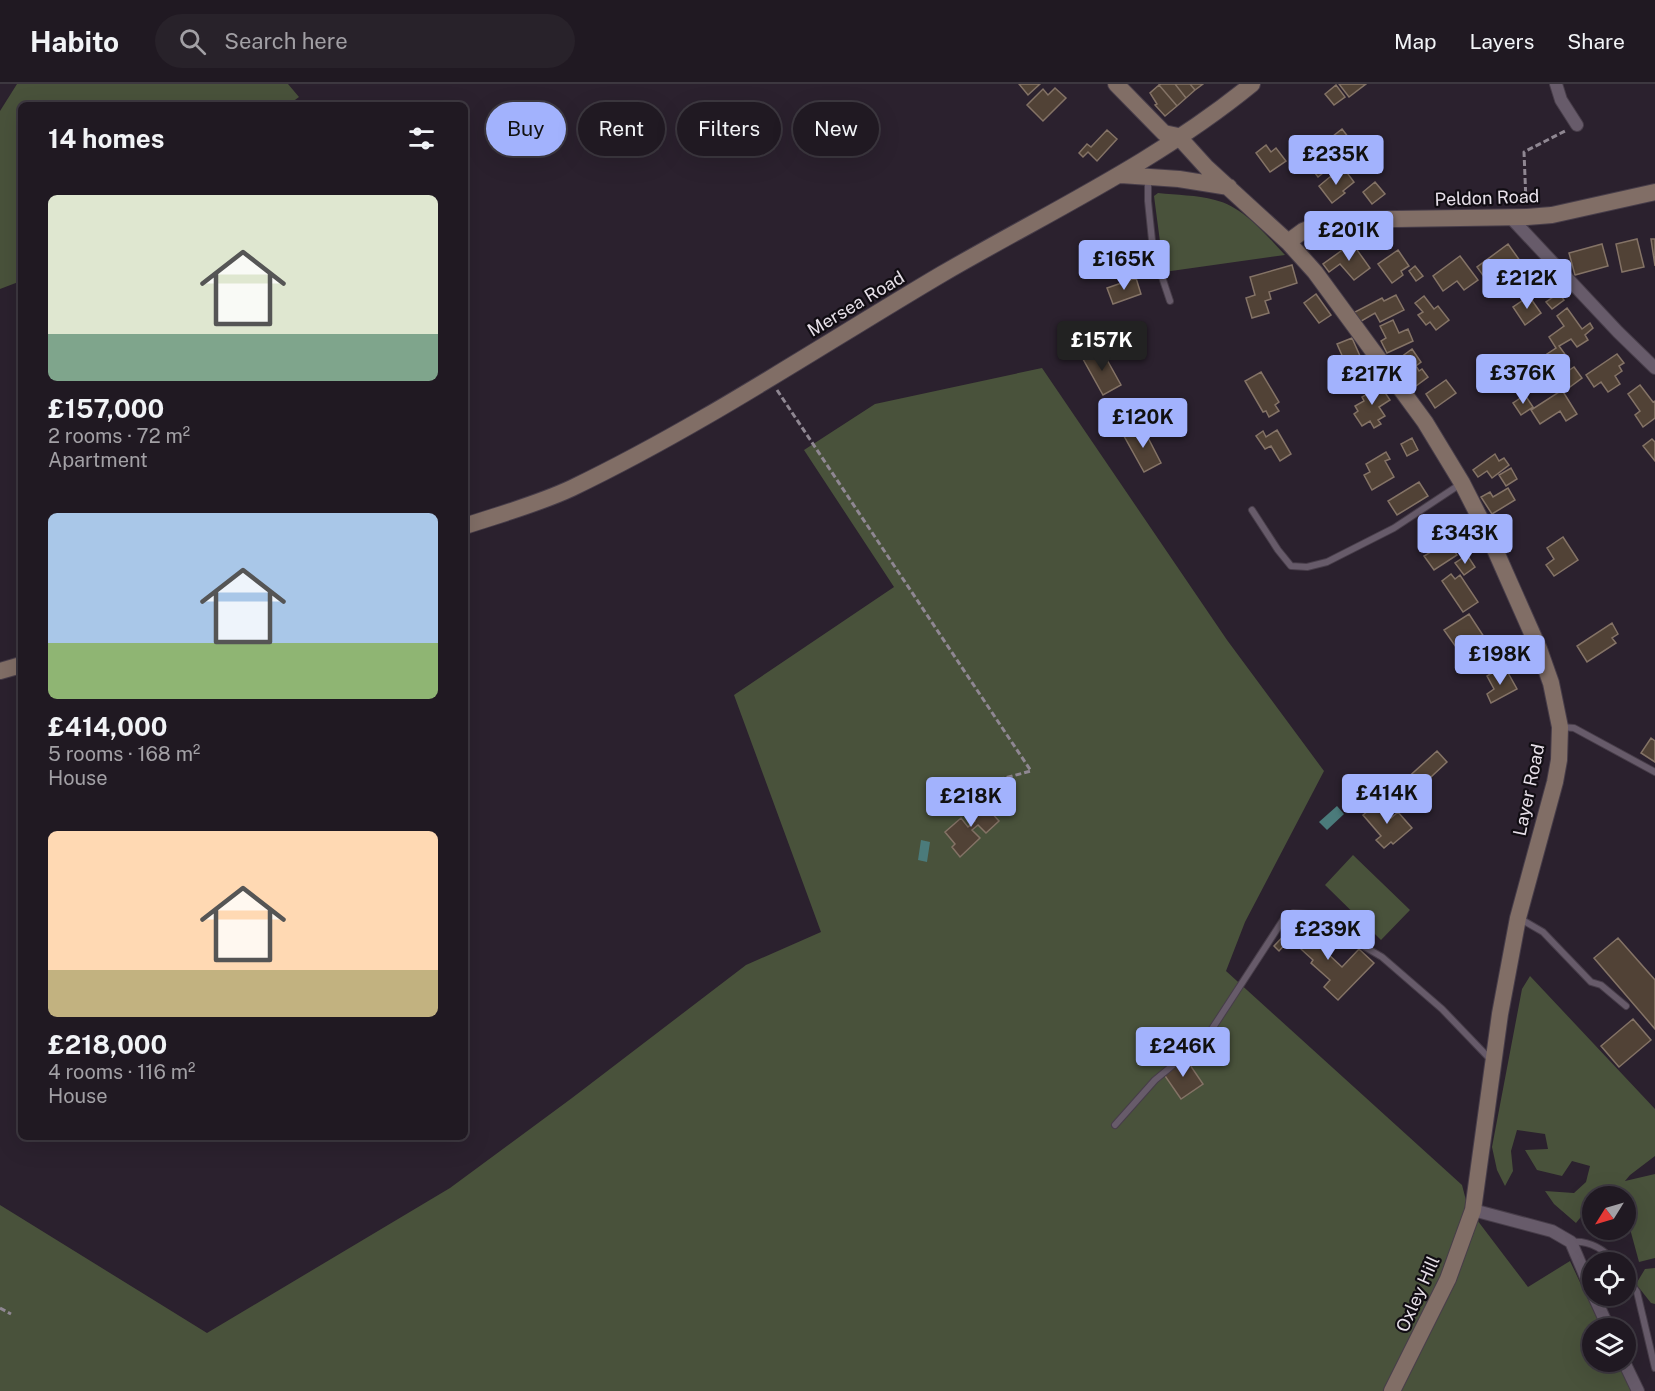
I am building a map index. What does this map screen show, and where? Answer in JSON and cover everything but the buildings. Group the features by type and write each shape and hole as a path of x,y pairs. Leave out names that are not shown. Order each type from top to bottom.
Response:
{"street":[{"name":"Layer Road","path":"1116,84 1164,133 1178,136 1207,168 1288,242 1315,272 1425,422 1462,483 1489,536 1539,649 1551,683 1560,727 1559,760 1518,918 1492,1061 1473,1210"},
{"name":"Mersea Road","path":"468,525 528,506 571,488 653,445 770,379 943,274 1121,175 1230,102 1252,84"},
{"path":"1556,84 1561,100 1577,125"},
{"path":"1121,175 1179,179 1230,187"},
{"name":"Peldon Road","path":"1288,242 1303,231 1331,220 1519,218 1552,215 1655,192"},
{"path":"1519,218 1618,332 1655,368"},
{"path":"0,671 18,666"},
{"path":"1473,1210 1552,1231 1571,1242 1582,1267"},
{"name":"Oxley Hill","path":"1392,1391 1448,1279 1473,1210"},
{"path":"1629,1372 1638,1391"}],"lane":[{"path":"1148,177 1153,250 1170,301"},
{"path":"1252,510 1291,566 1307,567 1327,562 1394,528 1462,483"},
{"path":"1560,727 1574,728 1655,772"},
{"path":"1115,1125 1155,1080 1207,1035 1283,920 1293,913 1308,914 1382,957 1449,1016 1492,1061"},
{"path":"1518,918 1543,932 1591,982 1601,985 1626,1006"},
{"path":"1571,1242 1580,1241 1597,1246 1604,1252"},
{"path":"1636,1291 1655,1368"}],"path":[{"path":"1519,218 1524,152 1577,125"},
{"path":"770,379 1030,771 982,784 947,812"},
{"path":"0,1308 11,1314"}],"shaded area":[{"path":"17,84 288,84 299,97 292,102 18,102 18,282 0,289 0,111"},
{"path":"1158,193 1201,197 1226,204 1245,215 1285,255 1164,272 1154,196"},
{"path":"1042,368 1227,640 1324,771 1245,922 1226,971 1462,1185 1468,1208 1528,1287 1570,1261 1582,1286 1582,1306 1591,1306 1597,1318 1582,1318 1582,1372 1623,1372 1632,1391 0,1391 0,1205 207,1333 450,1188 746,965 821,932 734,695 894,587 804,450 875,404"},
{"path":"1337,806 1344,814 1327,830 1319,822"},
{"path":"921,840 930,842 927,862 918,860"},
{"path":"1353,855 1410,910 1381,940 1325,885"},
{"path":"1530,976 1655,1109 1655,1156 1625,1181 1655,1174 1655,1258 1639,1262 1633,1240 1636,1240 1636,1186 1582,1186 1582,1216 1576,1223 1554,1204 1545,1191 1574,1193 1586,1182 1590,1166 1572,1161 1562,1176 1537,1170 1525,1150 1548,1149 1545,1134 1517,1130 1511,1151 1513,1171 1505,1186 1497,1170 1492,1147 1522,989"},
{"path":"1655,1268 1655,1304 1651,1303 1636,1284 1645,1269"}]}
